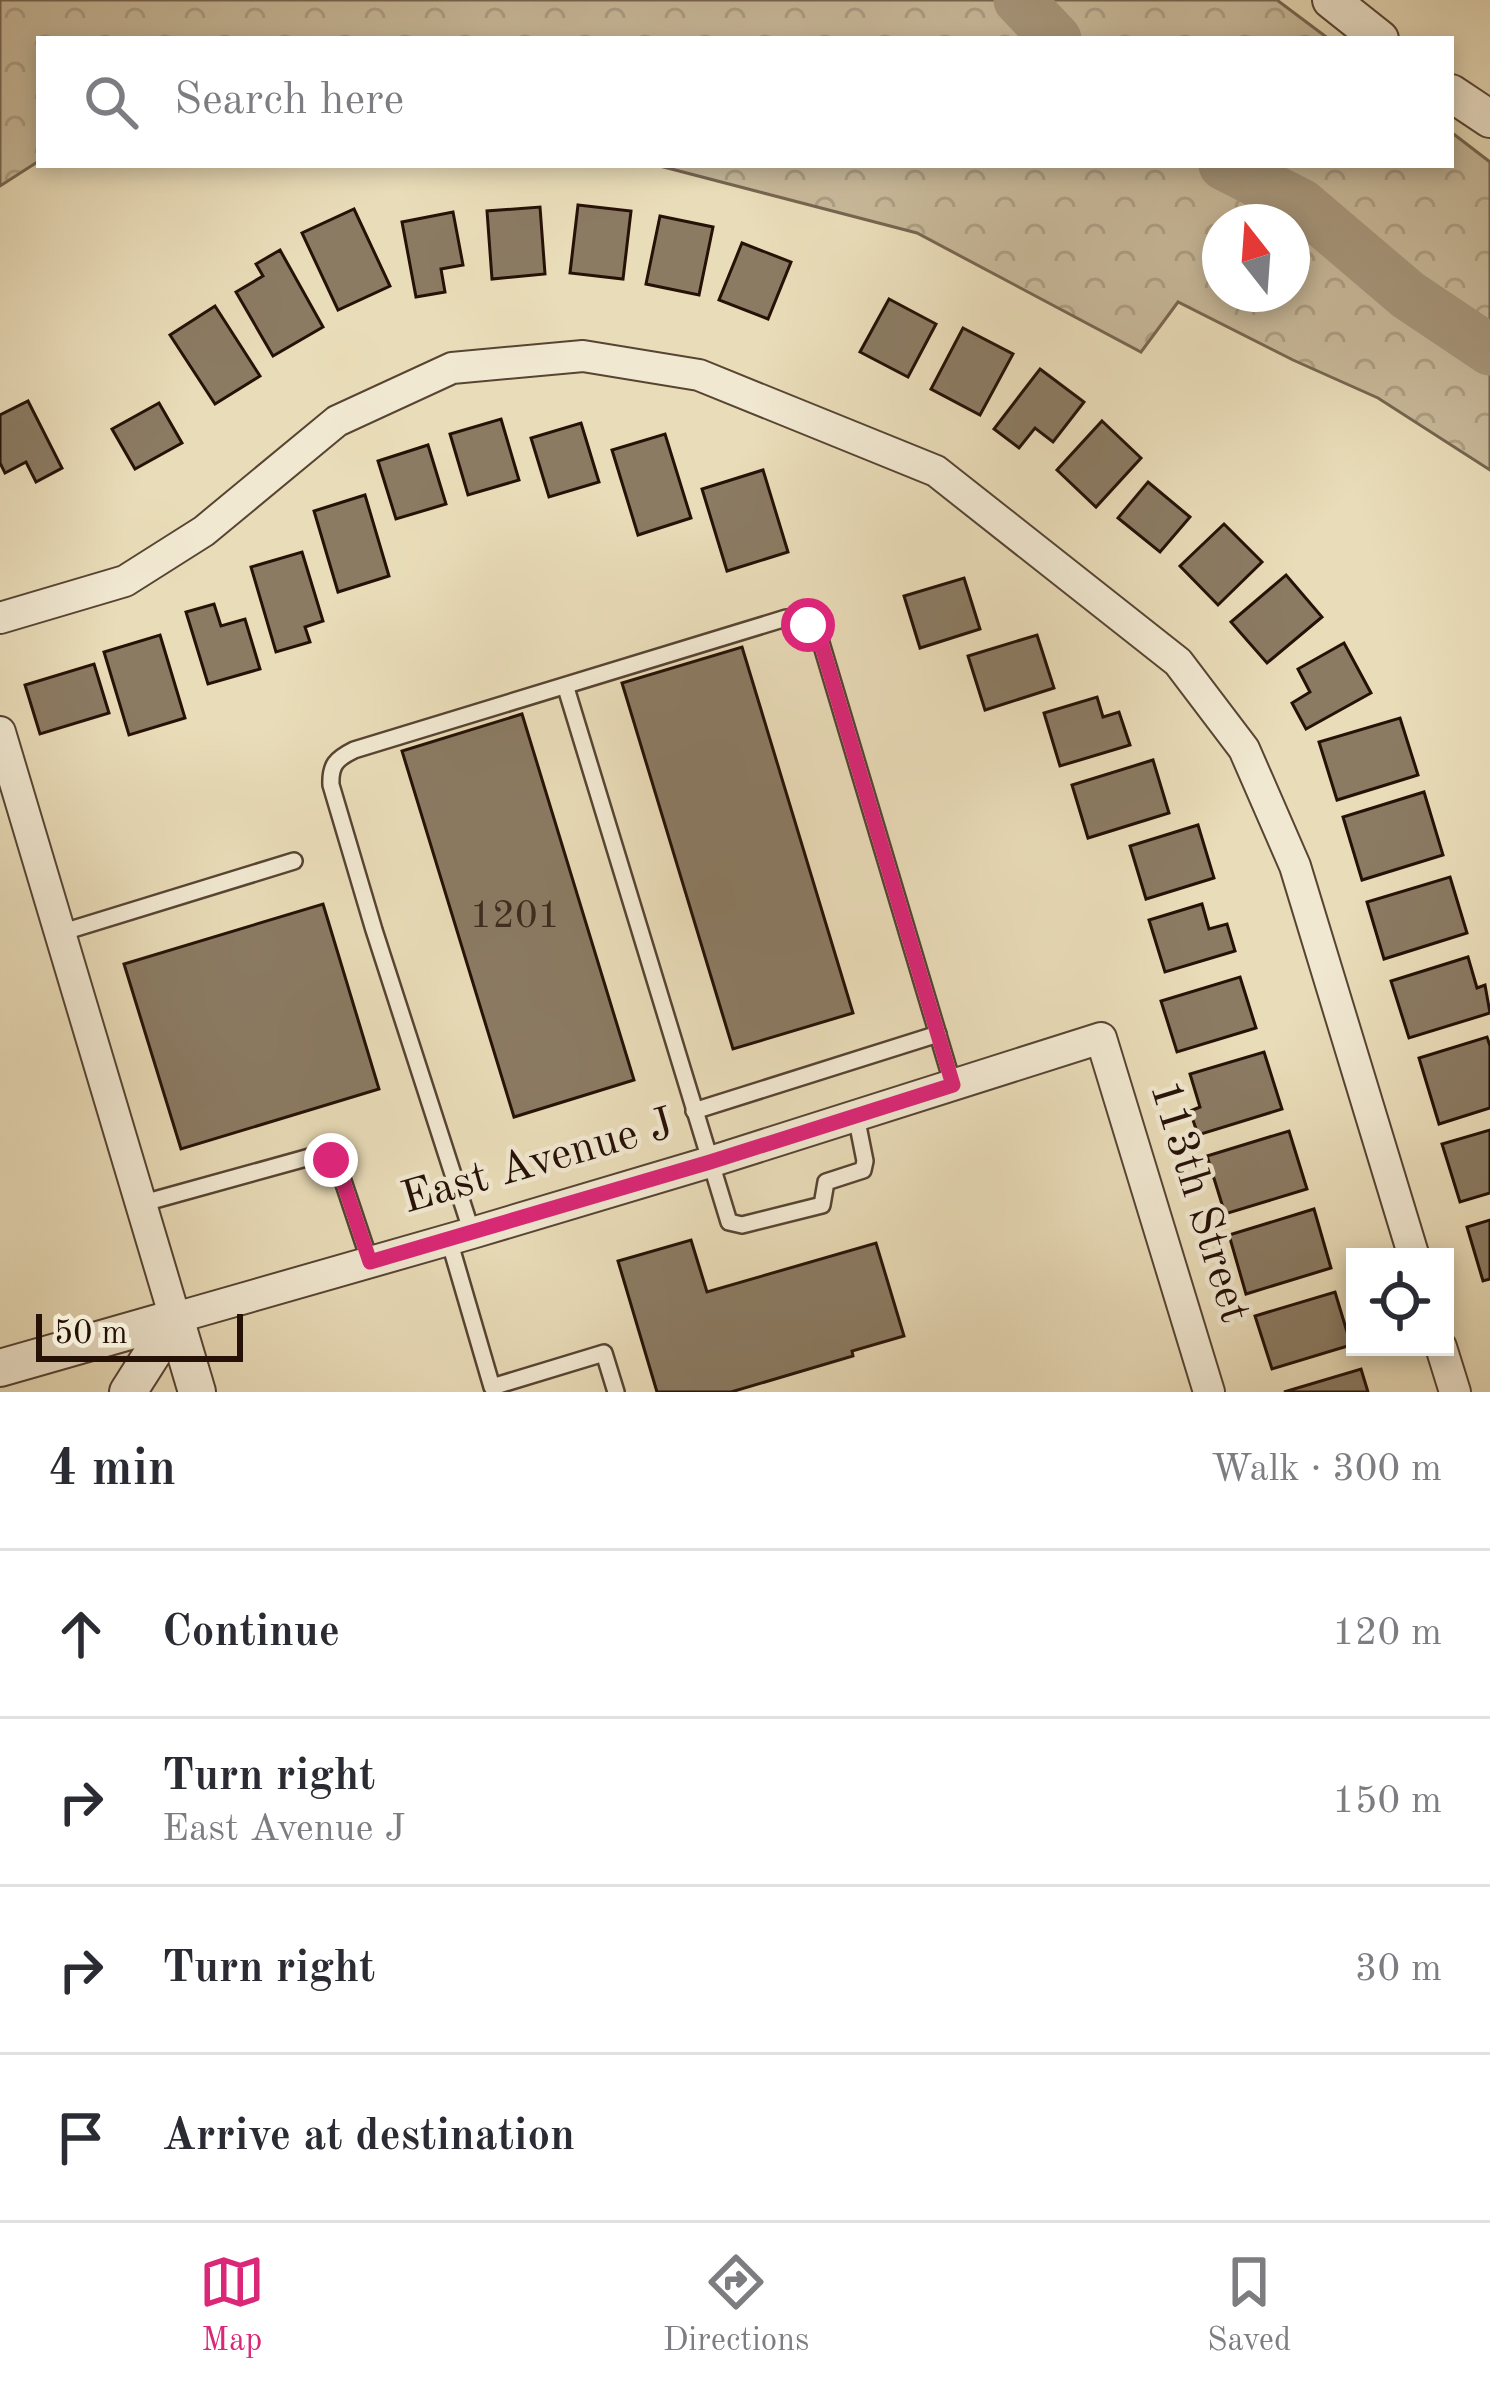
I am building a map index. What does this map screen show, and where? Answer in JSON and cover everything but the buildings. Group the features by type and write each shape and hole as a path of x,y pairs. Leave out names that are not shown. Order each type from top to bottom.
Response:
{"street":[{"path":"1331,0 1376,36"},
{"path":"1454,96 1490,119"},
{"path":"0,618 125,581 204,531 337,421 452,368 584,356 699,375 936,471 1178,662 1244,748 1295,866 1411,1248"},
{"path":"0,732 197,1392"},
{"name":"East Avenue J","path":"0,1368 461,1237 1101,1038"},
{"name":"113th Street","path":"1101,1038 1209,1392"},
{"path":"128,1392 175,1318"},
{"path":"1444,1356 1455,1392"}],"lane":[{"path":"616,1392 604,1353 492,1387 461,1237 331,785 330,773 339,757 786,618 801,620 819,636 953,1085"},
{"path":"566,688 729,1222 742,1225 822,1205 826,1182 863,1170 866,1161 856,1116"},
{"path":"60,932 294,861"},
{"path":"694,1111 938,1034"},
{"path":"140,1204 317,1155 331,1160 340,1172 370,1262"}],"green space":[{"path":"0,0 1277,0 1325,36 36,36 36,163 0,186"},
{"path":"1454,134 1490,162 1490,470 1378,398 1178,302 1141,352 917,233 668,168 1454,168"}],"waterway":[{"path":"1019,0 1053,36"},
{"path":"1230,168 1301,204 1408,295 1490,350"}],"route":[{"path":"331,1160 340,1172 370,1262 953,1085 819,636 808,625"}]}
